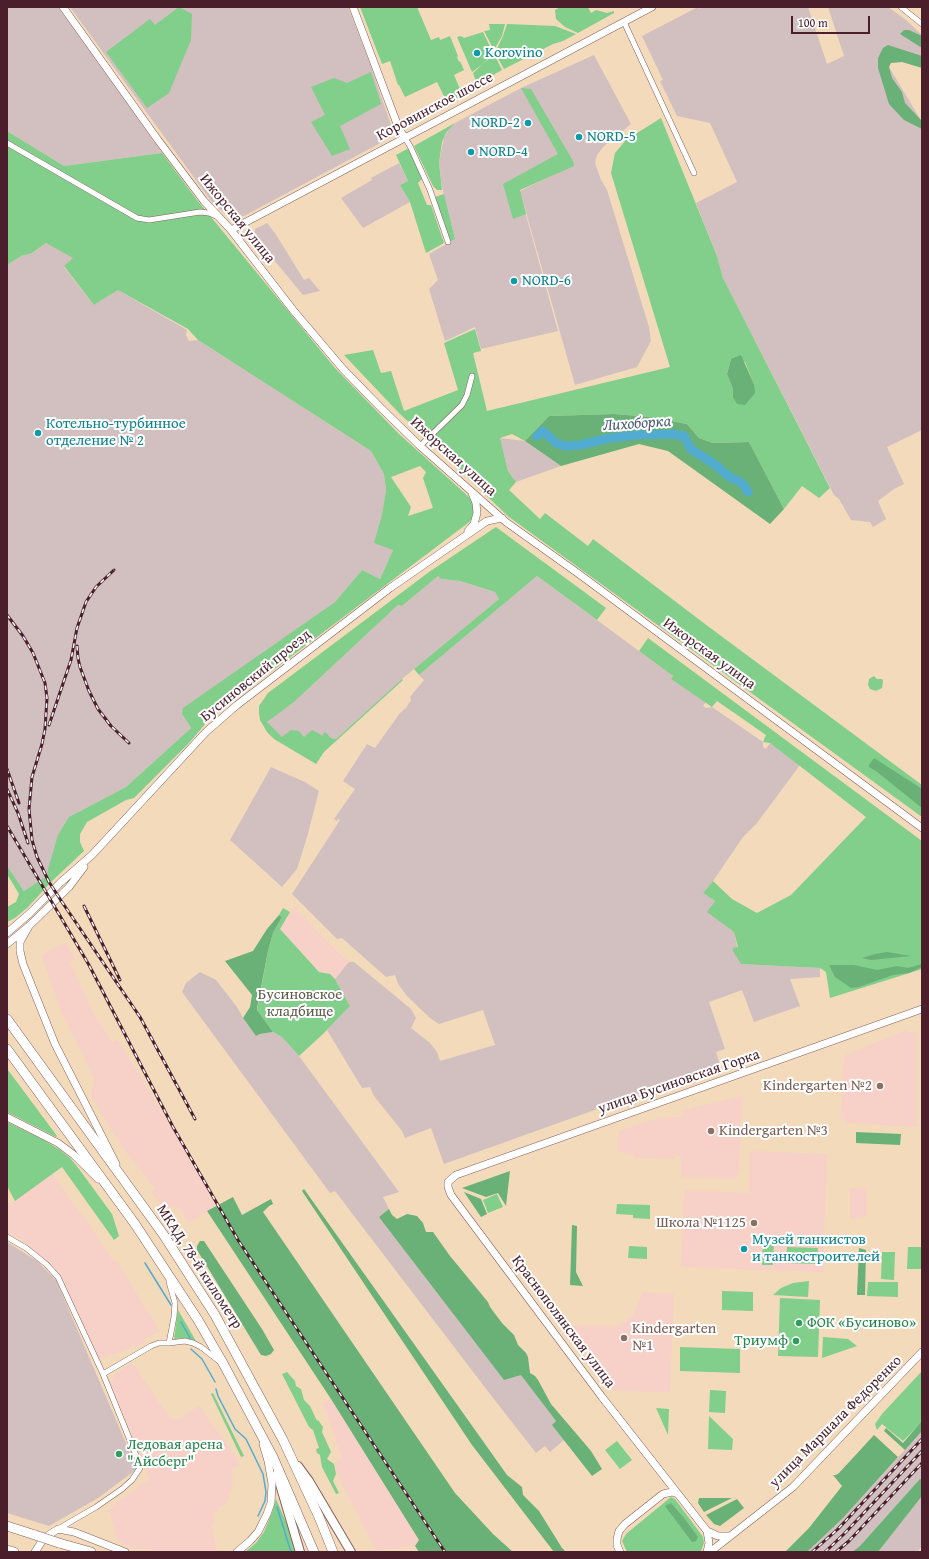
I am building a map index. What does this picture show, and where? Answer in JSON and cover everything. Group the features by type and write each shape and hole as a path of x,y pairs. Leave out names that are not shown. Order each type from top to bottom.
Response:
{"highway":[{"name":"МКАД, 78-й километр","path":"7,1019 125,1180 163,1234 215,1314 247,1371 290,1455 333,1552"},
{"name":"МКАД, 78-й километр","path":"7,1049 166,1269 224,1365 257,1427 273,1458 314,1552"},
{"path":"7,1526 59,1544 91,1552"},
{"path":"7,1550 14,1552"}],"main road":[{"path":"290,1455 309,1481 350,1552"},
{"path":"273,1458 300,1552"},
{"path":"59,1544 80,1552"}],"street":[{"name":"Ижорская улица","path":"62,7 204,201 231,230 293,310 343,369 420,446 502,518 922,828"},
{"path":"353,7 399,129 410,146 430,190 448,242"},
{"name":"Коровинское шоссе","path":"231,230 652,7"},
{"path":"901,7 922,24"},
{"path":"624,22 694,173"},
{"path":"7,142 137,218 149,220 200,212 217,216"},
{"path":"420,446 462,405 467,395 472,376"},
{"path":"458,541 472,527 476,520 477,506 471,491"},
{"path":"458,541 487,521 502,518"},
{"name":"Бусиновский проезд","path":"92,855 206,732 237,704 390,588 458,541"},
{"path":"7,933 92,855"},
{"path":"7,944 29,926 69,887 92,855"},
{"path":"7,926 29,914"},
{"path":"29,926 20,942 20,951 23,964 55,1044 125,1180"},
{"name":"улица Бусиновская Горка","path":"448,1182 452,1177 463,1172 922,1009"},
{"path":"7,1117 63,1146 113,1194"},
{"name":"Краснополянская улица","path":"448,1182 451,1195 662,1475 707,1531"},
{"path":"7,1237 26,1248 46,1264 58,1277 103,1374 140,1468 132,1480 122,1489 96,1507 44,1538 35,1552"},
{"path":"166,1269 175,1303 169,1344"},
{"path":"103,1374 151,1346 159,1343 169,1344 185,1341 197,1344 224,1365"},
{"name":"улица Маршала Федоренко","path":"708,1552 731,1536 793,1487 922,1352"},
{"path":"237,1552 258,1532 271,1503 272,1484 268,1461 257,1427"},
{"path":"620,1552 617,1545 619,1531 625,1524 663,1494 666,1489 666,1483 662,1475"},
{"path":"663,1494 672,1492 678,1494"},
{"path":"58,1529 74,1532 124,1552"},
{"path":"707,1531 718,1536 731,1536"},
{"path":"707,1531 709,1543 708,1552"}],"shaded area":[{"path":"7,7 58,7 116,86 162,153 64,166 7,131"},
{"path":"70,7 348,7 392,128 392,136 244,216 235,217 227,215 214,205"},
{"path":"698,7 699,9 703,7 808,7 827,64 844,56 828,7 888,7 906,20 922,35 922,58 886,62 922,122 922,430 887,447 904,484 894,489 878,501 886,519 873,527 870,522 851,520 839,499 834,495 723,278 717,256 696,203 737,182 710,123 677,116 660,81 663,80 642,36"},
{"path":"594,55 631,124 604,146 597,155 595,163 601,180 607,190 649,327 651,341 637,367 575,385 520,191 574,165 516,179 558,331 481,349 475,327 445,341 429,289 438,280 429,254 455,239 442,187 439,163 444,137 451,127 455,123 521,88"},
{"path":"399,163 408,181 400,185 410,202 363,228 341,198 372,180 371,178"},
{"path":"267,223 275,233 304,280 309,278 320,291 303,295 254,236 255,229"},
{"path":"46,243 74,258 64,267 94,305 118,290 187,330 186,335 189,341 198,340 371,451 384,474 386,490 382,515 393,550 380,579 362,570 335,602 184,708 182,714 191,728 126,787 69,817 48,875 24,891 7,866 7,265 21,256 32,253"},
{"path":"500,438 525,441 561,466 516,482 508,471"},
{"path":"438,576 441,579 460,581 495,592 499,599 402,679 336,739 322,736 282,738 270,726 267,722 293,703 398,605 402,606"},
{"path":"537,576 673,676 671,679 706,702 703,706 706,708 712,707 763,742 763,747 766,749 770,743 800,765 757,823 743,837 703,893 715,901 708,912 734,932 741,964 820,968 820,977 790,979 800,1006 754,1022 742,990 709,1002 725,1049 716,1052 720,1065 444,1164 431,1128 405,1138 402,1131 374,1096 370,1087 362,1088 327,1030 350,1006 335,979 349,962 354,962 411,1009 416,1018 411,1028 430,1043 437,1052 440,1061 495,1045 483,1010 439,1024 430,1018 407,996 398,984 395,975 386,977 342,938 337,939 292,894 340,820 338,819 337,821 334,819 355,789 343,781 367,744 375,748 400,713 406,708 411,700 410,697 424,680 419,675"},
{"path":"271,767 305,782 319,791 297,869 282,887 230,840"},
{"path":"294,907 349,962 335,979 330,974 319,972 280,928"},
{"path":"66,942 75,960 70,963 93,1012 112,1042 118,1040 216,1206 189,1223 180,1209 166,1206 163,1207 151,1192 155,1189 122,1147 91,1096 94,1077 62,1013 41,955"},
{"path":"200,972 216,980 237,1007 256,1036 273,1032 282,1037 299,1056 399,1192 383,1197 389,1209 379,1217 521,1374 556,1421 553,1425 564,1440 550,1452 545,1446 536,1453 335,1191 330,1193 182,992 186,983"},
{"name":"Kindergarten №2","path":"906,1030 907,1032 917,1032 917,1127 847,1123 841,1117 844,1056"},
{"name":"Kindergarten №3","path":"742,1096 739,1172 735,1179 681,1177 681,1156 675,1156 675,1159 634,1158 634,1155 625,1154 618,1151 619,1131 652,1120 683,1117 683,1110"},
{"name":"Школа №1125","path":"750,1151 827,1154 823,1272 681,1267 684,1190 749,1193"},
{"path":"52,1173 100,1240 99,1241 113,1260 118,1263 160,1331 144,1339 145,1342 137,1347 135,1345 126,1350 98,1360 62,1277 57,1270 17,1237 7,1232 7,1204 15,1201"},
{"path":"850,1188 867,1188 866,1217 850,1219"},
{"path":"7,1242 37,1261 56,1280 137,1469 98,1498 49,1526 7,1513"},
{"name":"Kindergarten №1","path":"643,1292 674,1294 670,1392 614,1391 568,1326 616,1326 626,1321 633,1315"},
{"path":"132,1362 169,1417 178,1420 199,1406 238,1459 239,1465 232,1469 233,1482 227,1502 218,1507 219,1511 213,1513 215,1524 211,1525 217,1551 152,1552 151,1549 133,1548 117,1541 109,1509 131,1492 137,1490 142,1483 150,1481 140,1453 110,1384 114,1376"},
{"path":"331,1399 419,1540 415,1546 376,1551 338,1476 335,1465 337,1461 342,1459 323,1403"},
{"path":"922,1431 922,1478 860,1546 852,1552 807,1552 843,1518"},
{"path":"922,1496 922,1545 918,1552 878,1552"}],"green space":[{"path":"179,7 192,14 191,40 169,93 147,108 106,52 150,19 155,25"},
{"path":"360,7 417,7 431,40 439,37 440,40 450,36 459,62 460,61 464,70 454,75 460,89 470,85 473,91 448,104 437,82 405,97 398,85 390,61 382,64"},
{"path":"560,7 588,7 591,13 596,10 607,13 614,11 614,13 578,33 565,27 556,19 555,10"},
{"path":"489,24 505,24 502,36 494,50 484,31 490,30"},
{"path":"507,24 555,26 576,34 504,69 495,53"},
{"path":"904,30 909,30 922,36 922,48 900,34"},
{"path":"483,32 493,53 483,64 472,72 457,37 461,36 464,38"},
{"path":"888,45 922,56 922,68 902,62 891,63 889,67 892,78 902,92 905,103 921,120 922,129 904,120 889,104 878,68 878,58 883,48"},
{"path":"494,54 502,70 477,84 473,73"},
{"path":"371,72 381,104 340,126 350,149 332,156 311,122 325,115 311,87 334,78 347,83"},
{"path":"521,88 531,89 573,161 574,166 520,190 526,214 513,219 503,184 558,154"},
{"path":"661,118 717,256 723,278 830,488 819,498 802,486 784,509 749,442 713,443 699,438 687,424 651,417 614,414 549,416 525,441 512,434 500,438 508,471 516,482 509,490 540,519 545,513 588,546 593,539 922,785 922,817 509,517 399,413 344,355 373,350 381,373 391,371 404,411 458,390 444,343 475,329 481,351 473,353 487,411 670,367 611,173 615,153 626,140","holes":["731,359 745,362 754,384 733,397 733,389 727,374"]},
{"path":"455,123 446,133 442,142 439,163 442,190 437,190 433,186 414,146"},
{"path":"7,131 64,166 162,153 197,200 335,368 399,434 469,497 475,505 474,517 468,523 211,717 189,743 134,798 126,800 87,822 80,834 80,842 84,851 52,881 28,907 15,918 7,922 7,907 16,902 19,894 7,874 7,866 24,891 48,875 47,873 58,835 69,817 126,787 191,728 182,714 183,708 335,602 362,570 380,579 393,550 374,543 382,515 386,490 384,474 371,451 198,340 188,329 118,290 94,305 64,266 73,258 46,243 32,253 21,256 7,265","holes":["420,466 426,472 423,478 433,508 408,516 411,507 391,477"]},
{"path":"409,148 422,179 418,183 427,205 431,205 444,243 426,253 410,202 400,185 408,181 396,155"},
{"path":"444,194 455,239 449,242 435,197"},
{"path":"741,355 754,384 755,393 745,405 737,404 733,397 733,389 727,374 731,359"},
{"path":"614,414 651,417 687,424 699,438 713,443 749,442 784,509 770,524 668,451 639,444 561,466 525,441 549,416"},
{"path":"496,527 606,608 597,620 537,576 419,675 414,669 499,599 495,592 460,581 441,579 438,576 402,606 398,605 293,703 267,722 282,737 291,730 299,731 304,737 312,730 322,736 325,732 331,738 336,739 402,679 403,680 324,752 316,764 274,739 267,732 260,720 259,706 268,693 429,572"},
{"path":"648,638 922,841 922,969 830,998 826,972 820,968 741,964 733,951 733,948 738,947 734,932 707,912 715,901 703,893 713,881 732,899 757,913 791,895 866,817 770,743 763,742 766,735 717,701 712,707 671,679 673,676 639,651"},
{"path":"874,676 877,679 882,679 883,681 882,688 876,691 870,689 868,685 869,679"},
{"path":"874,758 922,789 922,808 869,767"},
{"name":"Бусиновское кладбище","path":"283,908 290,912 280,929 319,972 330,974 335,979 350,1006 299,1056 282,1037 273,1032 257,1010 268,951 273,933 282,917 279,915"},
{"path":"279,915 282,917 273,933 268,951 257,1008 273,1032 256,1036 243,1018 250,1007 252,995 225,961 253,951 267,929"},
{"path":"887,952 911,956 871,960 862,958 875,954"},
{"path":"922,964 922,967 909,973 893,975 859,987 851,988 835,977 829,965 854,965 877,970 897,966 908,968"},
{"path":"8,1070 57,1136 56,1137 7,1112"},
{"path":"7,1122 44,1140 70,1158 112,1214 119,1236 114,1240 62,1167 15,1201 7,1186"},
{"path":"856,1132 901,1134 900,1145 856,1143"},
{"path":"510,1171 506,1206 498,1193 486,1197 462,1188"},
{"path":"304,1189 507,1475 522,1487 523,1495 539,1511 566,1552 554,1552 472,1445 302,1191"},
{"path":"464,1192 481,1199 487,1214 481,1217"},
{"path":"497,1194 503,1207 488,1213 483,1200"},
{"path":"233,1197 242,1215 271,1199 273,1204 263,1212 455,1493 493,1534 513,1552 419,1552 415,1546 419,1540 331,1399 207,1211"},
{"path":"617,1204 650,1205 650,1219 633,1218 633,1215 616,1214"},
{"path":"389,1209 392,1215 397,1219 407,1214 417,1216 423,1223 426,1232 433,1232 450,1256 488,1302 502,1323 514,1335 518,1345 528,1357 530,1373 538,1380 551,1404 591,1451 602,1469 592,1476 552,1425 556,1421 521,1375 504,1380 379,1217"},
{"path":"572,1225 577,1226 576,1272 583,1286 570,1285"},
{"path":"763,1240 774,1241 773,1265 762,1265"},
{"path":"200,1241 204,1241 262,1329 274,1350 271,1354 266,1356 261,1355 197,1250 197,1246"},
{"path":"629,1246 647,1247 647,1259 628,1258"},
{"path":"787,1247 818,1248 817,1264 786,1263"},
{"path":"908,1247 922,1247 922,1269 907,1269"},
{"path":"859,1248 866,1250 865,1295 857,1295"},
{"path":"882,1252 895,1252 894,1280 881,1279"},
{"path":"809,1281 808,1297 773,1295 781,1288 793,1283"},
{"path":"868,1282 898,1282 898,1297 867,1296"},
{"path":"722,1291 753,1292 753,1311 722,1310"},
{"name":"ФОК «Бусиново»","path":"780,1298 820,1300 818,1357 778,1356"},
{"path":"178,1310 196,1341 184,1338 174,1339"},
{"path":"823,1337 848,1339 857,1346 822,1358"},
{"path":"680,1347 740,1349 740,1373 680,1371"},
{"path":"922,1371 922,1422 903,1441 882,1424 877,1430 875,1424 882,1414"},
{"path":"287,1372 295,1381 296,1386 301,1389 304,1400 310,1406 317,1421 318,1420 323,1427 322,1432 331,1452 327,1459 334,1464 336,1474 333,1481 339,1493 336,1494 322,1467 320,1455 317,1453 316,1449 319,1448 313,1430 309,1427 282,1374"},
{"path":"710,1390 726,1391 725,1413 709,1412"},
{"path":"213,1393 244,1456 241,1457 211,1394"},
{"path":"656,1408 669,1409 668,1435"},
{"path":"709,1416 733,1439 732,1450 708,1449"},
{"path":"922,1421 922,1431 905,1450 884,1431 886,1428 903,1443"},
{"path":"874,1435 898,1457 843,1518 807,1552 785,1552 809,1528 842,1486 833,1475 839,1473"},
{"path":"617,1441 632,1460 620,1469 605,1450"},
{"path":"920,1479 922,1480 922,1496 878,1552 852,1552 860,1546"},
{"path":"671,1497 675,1499 703,1537 704,1543 701,1551 627,1552 622,1541 626,1534"},
{"path":"699,1498 732,1498 704,1512 698,1503"},
{"path":"276,1499 290,1531 295,1552 245,1552 256,1543 264,1532"},
{"path":"737,1499 744,1508 720,1526 714,1524 706,1515"},
{"path":"671,1503 698,1537 696,1541 692,1542 665,1506"}],"waterway":[{"name":"Лихоборка","path":"537,436 543,431 556,443 565,446 580,445 610,438 638,435 673,434 684,436 691,449 717,466 728,476 742,483 748,492"},
{"path":"145,1263 171,1305"},
{"path":"181,1322 190,1338"},
{"path":"191,1349 202,1359 215,1382"},
{"path":"216,1389 235,1429 246,1439 263,1474 266,1492 265,1501 258,1516"},
{"path":"277,1507 291,1552"}],"railway":[{"path":"49,725 71,660 77,628 86,602 96,587 114,570"},
{"path":"7,615 23,636 33,653 45,683 47,698 45,729 32,777 29,809 32,840 37,857 49,882 140,1017 195,1119"},
{"path":"77,646 80,667 98,709 111,726 129,743"},
{"path":"7,769 19,803"},
{"path":"7,789 18,813 28,843"},
{"path":"7,826 89,965 173,1127 238,1240 445,1552"},
{"path":"84,906 120,980"},
{"path":"812,1552 838,1529 922,1439"},
{"path":"825,1552 844,1534 922,1451"},
{"path":"836,1552 849,1541 922,1463"}],"place":[{"name":"Korovino","path":"477,53"},
{"name":"NORD-2","path":"528,123"},
{"name":"NORD-5","path":"579,137"},
{"name":"NORD-4","path":"471,152"},
{"name":"NORD-6","path":"514,281"},
{"name":"Котельно-турбинное отделение № 2","path":"38,433"},
{"name":"Kindergarten №2","path":"880,1086"},
{"name":"Kindergarten №3","path":"711,1131"},
{"name":"Школа №1125","path":"754,1223"},
{"name":"Музей танкистов и танкостроителей","path":"744,1249"},
{"name":"ФОК «Бусиново»","path":"799,1323"},
{"name":"Kindergarten №1","path":"624,1338"},
{"name":"Триумф","path":"796,1341"},
{"name":"Ледовая арена \"Айсберг\"","path":"119,1454"}]}
